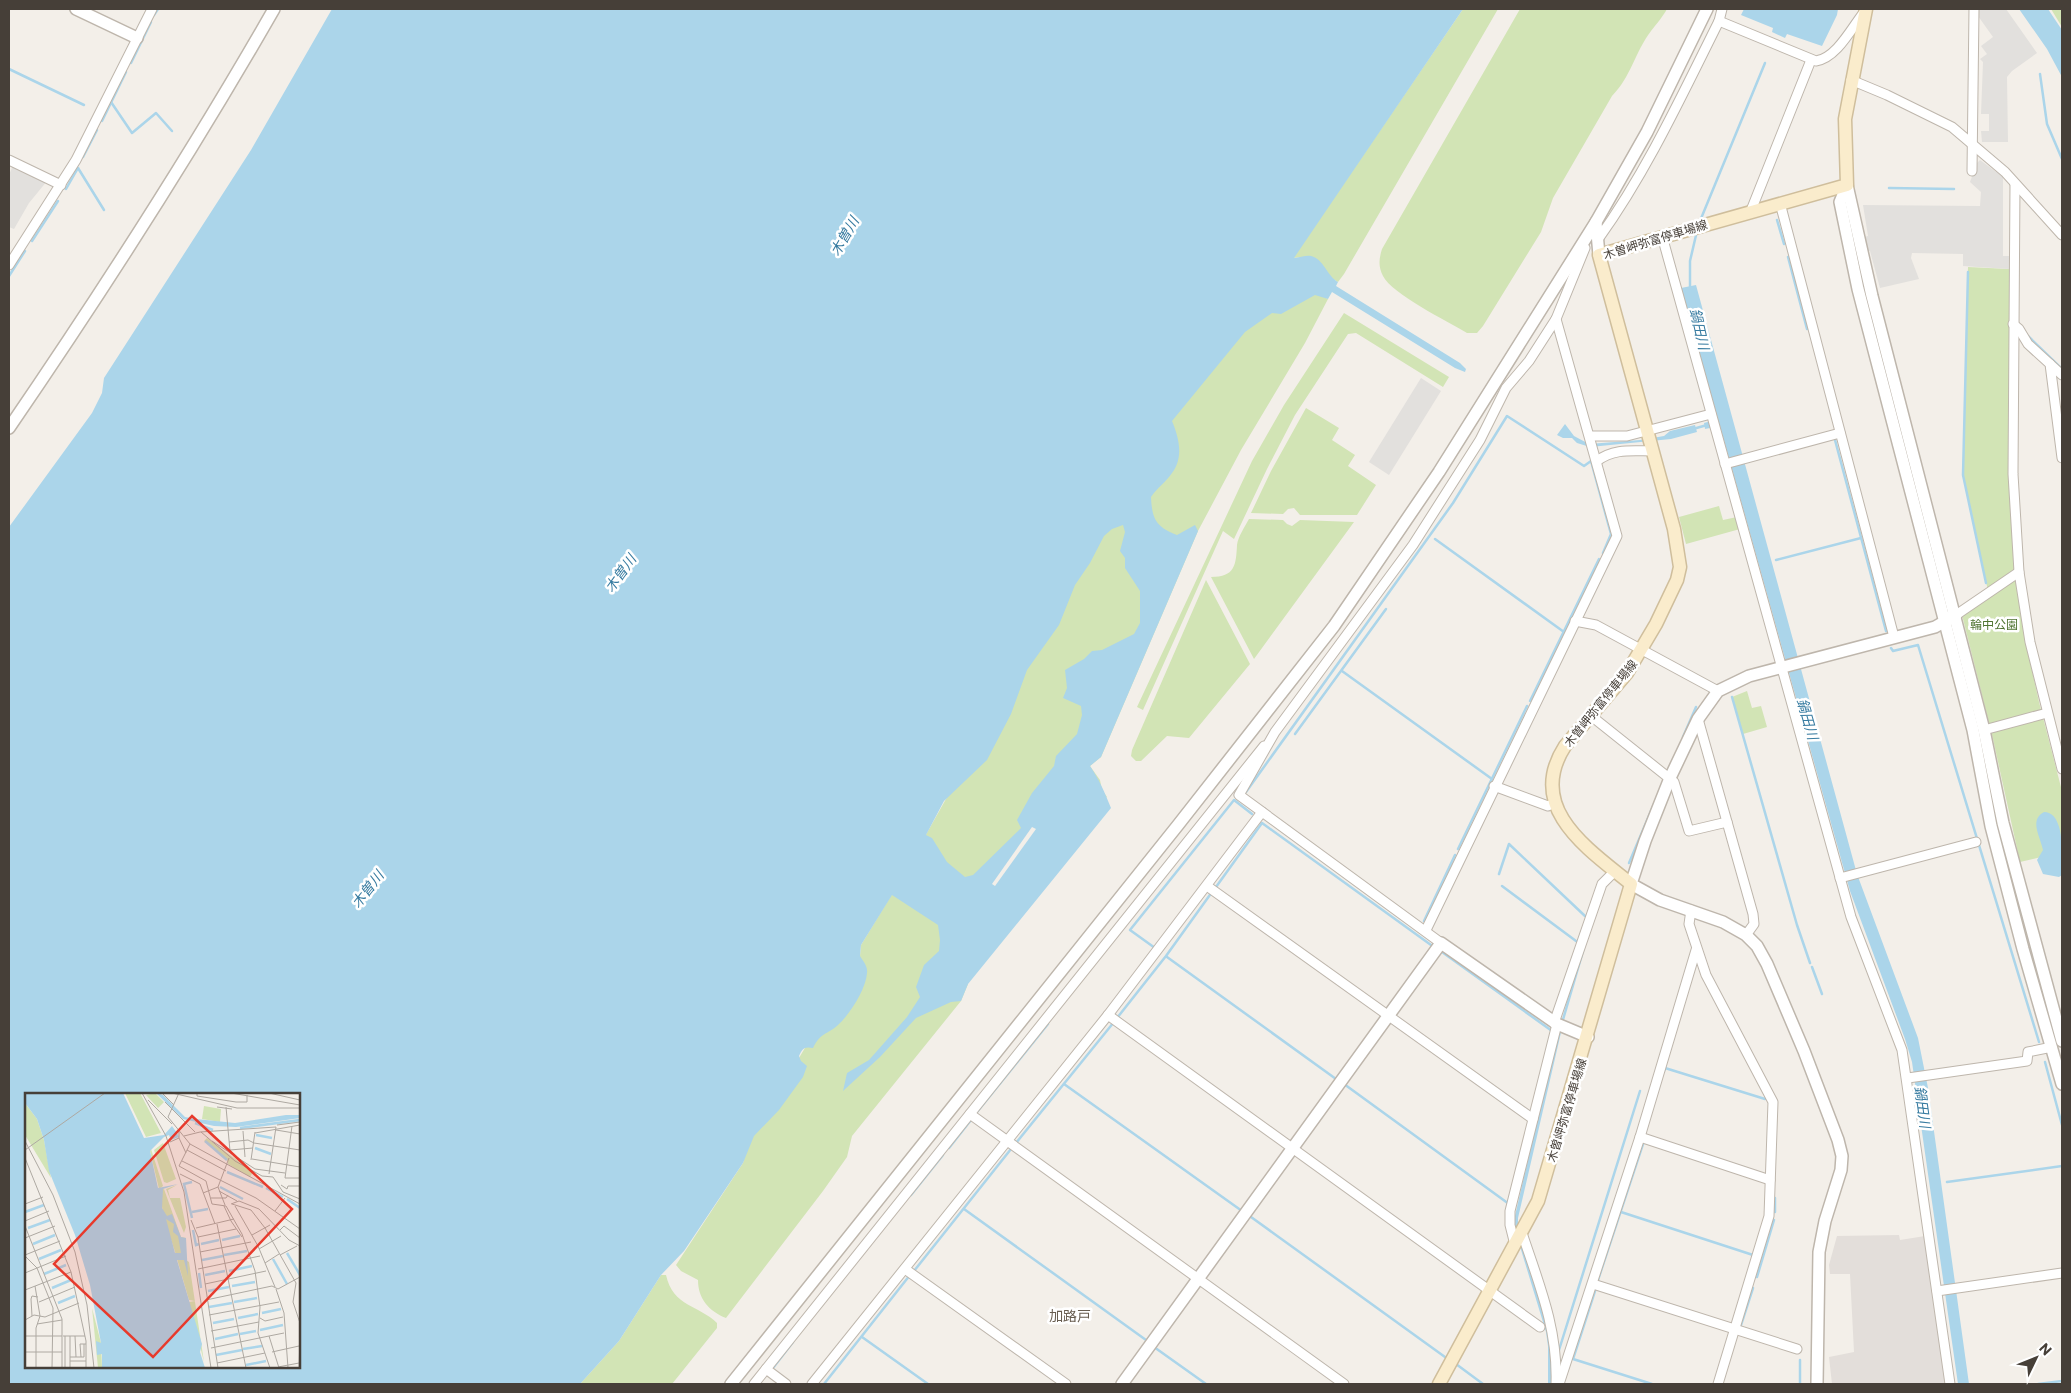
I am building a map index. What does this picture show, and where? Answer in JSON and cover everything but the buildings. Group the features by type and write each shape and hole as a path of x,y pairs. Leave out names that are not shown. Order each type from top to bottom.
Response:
{"main road":[{"path":"1847,185 1845,118 1865,10"},
{"name":"木曽岬弥富停車場線","path":"1439,1384 1518,1239 1542,1189 1632,884 1585,847 1570,831 1554,804 1552,782 1558,756 1590,715 1627,673 1642,651 1669,598 1680,567 1678,547 1599,255 1709,222 1750,213 1847,185"}],"street":[{"path":"76,9 137,38"},
{"path":"9,265 62,185 152,9"},
{"path":"9,428 56,360 184,160 274,9"},
{"path":"731,1384 1334,626 1439,472 1596,222 1647,132 1707,9"},
{"path":"1599,238 1617,212 1664,131 1719,21 1722,9"},
{"path":"1972,172 1974,9"},
{"path":"1719,21 1811,60 1822,60 1830,55 1865,10"},
{"path":"1750,213 1811,60"},
{"path":"1851,80 1887,95 1952,128 2005,172 2062,236"},
{"path":"9,160 62,185"},
{"path":"2015,184 2013,474 2019,572 2030,642 2062,769"},
{"path":"1847,185 1840,202 1845,232 1950,618 1984,730 2005,832 2062,1041"},
{"path":"1780,203 1894,637"},
{"path":"1596,222 1599,238 1599,255"},
{"path":"754,1384 1275,732 1413,545 1480,440 1506,388 1529,361 1556,319 1596,222"},
{"path":"1662,236 1781,667 1842,878 1851,917 1902,1050 1910,1078 1950,1384"},
{"path":"1426,930 1494,786 1617,536 1556,319"},
{"path":"2013,324 2019,329 2028,344 2062,375"},
{"path":"2050,364 2062,458"},
{"path":"1597,461 1606,454 1650,440 1712,416"},
{"path":"1726,463 1840,432"},
{"path":"1592,443 1616,437 1650,440"},
{"path":"1817,1384 1819,1252 1825,1221 1841,1170 1842,1156 1810,1067 1767,964 1757,946 1746,935 1723,922 1660,900 1632,884 1645,841 1670,778 1698,719 1718,691 1737,680 1781,667 1935,628 2019,572"},
{"path":"1950,618 1994,835 2062,1084"},
{"path":"1575,622 1596,625 1718,691"},
{"path":"1984,730 2047,713"},
{"path":"1590,715 1674,782 1690,831 1727,822"},
{"path":"1698,719 1753,914 1754,924 1746,935"},
{"path":"1275,732 1239,795 1555,1024 1588,1037"},
{"path":"1494,786 1548,806 1554,804"},
{"path":"812,1384 1108,1015 1208,886 1262,812"},
{"path":"1842,878 1976,842"},
{"path":"1557,1384 1556,1346 1551,1320 1518,1239 1510,1225 1510,1211 1555,1024 1602,884 1615,871"},
{"path":"1208,886 1532,1119"},
{"path":"1691,910 1689,924 1706,976 1773,1102 1769,1216 1718,1384"},
{"path":"1122,1384 1441,943"},
{"path":"1557,1384 1594,1284 1696,950"},
{"path":"1108,1015 1540,1326"},
{"path":"1910,1078 2027,1061 2028,1052 2052,1047"},
{"path":"970,1114 1344,1384"},
{"path":"1640,1137 1770,1180"},
{"path":"905,1269 1066,1384"},
{"path":"1939,1290 2062,1273"},
{"path":"1594,1284 1797,1349"},
{"path":"766,1369 786,1384"}],"shaded area":[{"path":"1979,9 2006,9 2037,53 2012,71 2007,77 2008,142 1982,142 1981,131 1989,131 1989,114 1981,114 1983,62 1980,59 1987,54 1981,46 1993,37 1978,16"},
{"path":"1980,160 2003,177 2003,256 2010,256 2009,269 1963,266 1963,254 1912,253 1911,258 1919,279 1880,288 1870,251 1867,251 1864,237 1868,236 1863,205 1980,206 1981,192 1970,182"},
{"path":"13,165 47,181 29,203 14,229 9,227 9,175"},
{"path":"1421,378 1441,391 1389,475 1369,462"},
{"path":"1899,1235 1900,1240 1925,1236 1946,1384 1832,1384 1829,1357 1854,1352 1850,1274 1830,1274 1829,1265 1837,1236"}],"green space":[{"path":"1463,9 1498,9 1344,274 1338,282 1326,273 1318,261 1293,258"},
{"path":"1520,9 1667,9 1646,39 1624,81 1612,96 1553,198 1541,232 1483,326 1477,333 1467,333 1397,291 1383,276 1380,269 1380,256 1382,249"},
{"path":"2051,9 2062,9 2062,27"},
{"name":"輪中公園","path":"1968,267 2009,269 2009,474 2016,583 2026,643 2039,702 2062,791 2062,852 2020,862 1993,739 1960,607 1988,591 1963,475"},
{"path":"1271,289 1320,295 1328,299 1305,343 1241,450 1198,531 1101,757 1090,766 1100,780 1102,790 1107,797 982,892 919,847 1128,475"},
{"path":"1344,313 1449,377 1443,387 1356,333 1348,334 1295,415 1234,539 1223,531 1143,710 1137,707 1252,461 1284,405"},
{"path":"1306,408 1339,428 1332,440 1355,455 1348,466 1376,485 1357,515 1300,515 1294,508 1288,509 1283,514 1251,513 1271,471"},
{"path":"1719,506 1723,520 1737,517 1740,529 1686,544 1679,517"},
{"path":"1249,519 1283,520 1292,526 1300,520 1354,522 1254,659 1211,577 1225,575 1233,568 1237,545"},
{"path":"1206,580 1250,664 1189,738 1167,736 1141,761 1136,761 1131,756 1132,750"},
{"path":"1747,691 1752,708 1761,706 1767,727 1743,734 1732,697"},
{"path":"892,894 933,904 968,984 961,1001 852,1136 847,1157 726,1318 714,1312 702,1299 698,1280 681,1271 676,1265 743,1163 748,1143 860,956 861,945"},
{"path":"661,1275 666,1275 669,1286 680,1300 710,1317 717,1323 717,1328 672,1384 580,1384 619,1341"}],"water":[{"name":"木曽川","path":"332,9 1463,9 1294,258 1309,256 1319,260 1338,282 1336,286 1460,363 1466,369 1465,372 1455,368 1332,292 1328,299 1315,295 1281,314 1272,313 1245,332 1172,421 1179,447 1178,461 1170,476 1151,497 1154,517 1164,529 1177,535 1195,525 1198,531 1101,757 1090,766 1102,786 1111,808 968,984 961,1001 951,1002 916,1018 880,1057 843,1091 847,1073 869,1060 907,1017 920,997 916,987 924,965 939,951 938,925 892,895 861,945 860,956 866,966 867,973 861,994 838,1025 822,1036 813,1048 807,1047 802,1050 799,1056 801,1061 807,1066 803,1077 779,1110 754,1136 743,1163 684,1251 661,1275 619,1341 580,1384 9,1384 9,527 92,413 102,393 104,378 251,150","holes":["1123,525 1125,532 1120,551 1125,558 1125,568 1140,591 1140,623 1134,634 1102,650 1092,651 1084,659 1065,670 1067,688 1063,698 1081,706 1082,715 1077,734 1056,756 1054,766 1032,793 1017,820 1021,828 973,875 965,877 947,862 932,838 926,835 944,801 987,760 1011,714 1027,670 1059,625 1075,585 1090,563 1104,536 1112,529"]},
{"path":"1744,9 1838,9 1822,46 1787,34 1785,38 1772,32 1773,28 1741,15"},
{"path":"2019,9 2048,9 2062,30 2062,77 2047,49"},
{"path":"1696,285 1857,874 1918,1038 1928,1088 1969,1384 1958,1384 1912,1062 1850,891 1720,426 1705,429 1704,423 1718,419 1681,288"},
{"path":"1565,424 1574,436 1589,444 1664,436 1670,431 1695,425 1697,432 1671,439 1590,447 1577,443 1572,438 1563,438 1557,435"},
{"path":"2044,812 2051,814 2059,828 2062,875 2059,877 2043,874 2037,860 2043,850 2036,824 2037,819"},
{"path":"1563,1024 1518,1218 1518,1226 1554,1349 1553,1384 1548,1384 1546,1332 1515,1230 1514,1220 1557,1035"}],"pier":[{"path":"1032,827 1036,829 995,886 992,884"}],"waterway":[{"path":"154,15 158,9"},
{"path":"131,63 151,22"},
{"name":"鍋田川","path":"1700,221 1765,63"},
{"path":"9,69 84,105"},
{"path":"102,121 126,72"},
{"path":"2040,74 2047,124 2062,159"},
{"path":"111,102 132,133 156,113 172,131"},
{"path":"83,157 97,130"},
{"path":"78,168 104,210"},
{"path":"66,189 78,168"},
{"path":"1889,188 1954,189"},
{"path":"32,241 58,201"},
{"path":"1777,220 1784,244"},
{"name":"鍋田川","path":"1690,288 1690,261 1697,231"},
{"path":"9,276 25,251"},
{"path":"1788,257 1807,329"},
{"path":"1968,272 1963,475 1986,583"},
{"path":"2028,336 2062,369"},
{"path":"1246,792 1453,503 1507,416 1584,466 1591,461 1611,534 1603,553"},
{"path":"1693,429 1707,425"},
{"path":"1835,440 1886,631"},
{"path":"1776,560 1861,538"},
{"path":"1435,539 1564,632"},
{"path":"1530,701 1599,559"},
{"path":"1295,734 1386,609"},
{"path":"1891,648 1893,651 1918,645 2039,1042"},
{"path":"1342,671 1492,779"},
{"path":"1732,697 1797,925 1810,963"},
{"path":"1458,849 1527,706"},
{"path":"1683,737 1696,707"},
{"path":"1155,948 1130,930 1234,800 1252,814"},
{"path":"1629,863 1654,804"},
{"path":"1216,887 1262,823 1431,945"},
{"path":"1499,874 1509,844 1585,916"},
{"path":"1424,921 1455,855"},
{"path":"1502,886 1576,941"},
{"path":"1117,1018 1166,956 1212,892"},
{"path":"1562,1023 1583,951"},
{"path":"1442,952 1552,1031"},
{"path":"1167,957 1336,1079"},
{"path":"1812,967 1822,994"},
{"path":"1016,1143 1114,1022"},
{"path":"977,1112 1048,1024"},
{"path":"2045,1062 2062,1125"},
{"path":"1664,1071 1665,1068 1765,1099"},
{"path":"1064,1084 1242,1211"},
{"path":"1344,1084 1509,1204"},
{"path":"1559,1350 1640,1091"},
{"path":"949,1148 971,1120"},
{"path":"1598,1280 1643,1144"},
{"path":"914,1271 1011,1149"},
{"path":"911,1195 943,1155"},
{"path":"1947,1182 2062,1166"},
{"path":"1775,1198 1775,1212"},
{"path":"964,1209 1146,1340"},
{"path":"1621,1212 1753,1255"},
{"path":"1251,1217 1445,1357"},
{"path":"1757,1277 1774,1220"},
{"path":"824,1384 910,1275"},
{"path":"1741,1325 1753,1288"},
{"path":"1595,1291 1573,1359 1652,1384"},
{"path":"862,1337 928,1384"},
{"path":"773,1368 793,1342"},
{"path":"1154,1347 1206,1384"},
{"path":"1800,1360 1800,1384"},
{"path":"1456,1364 1483,1384"},
{"path":"2038,1384 2062,1381"}],"district":[{"name":"加路戸","path":"1070,1315"}]}
